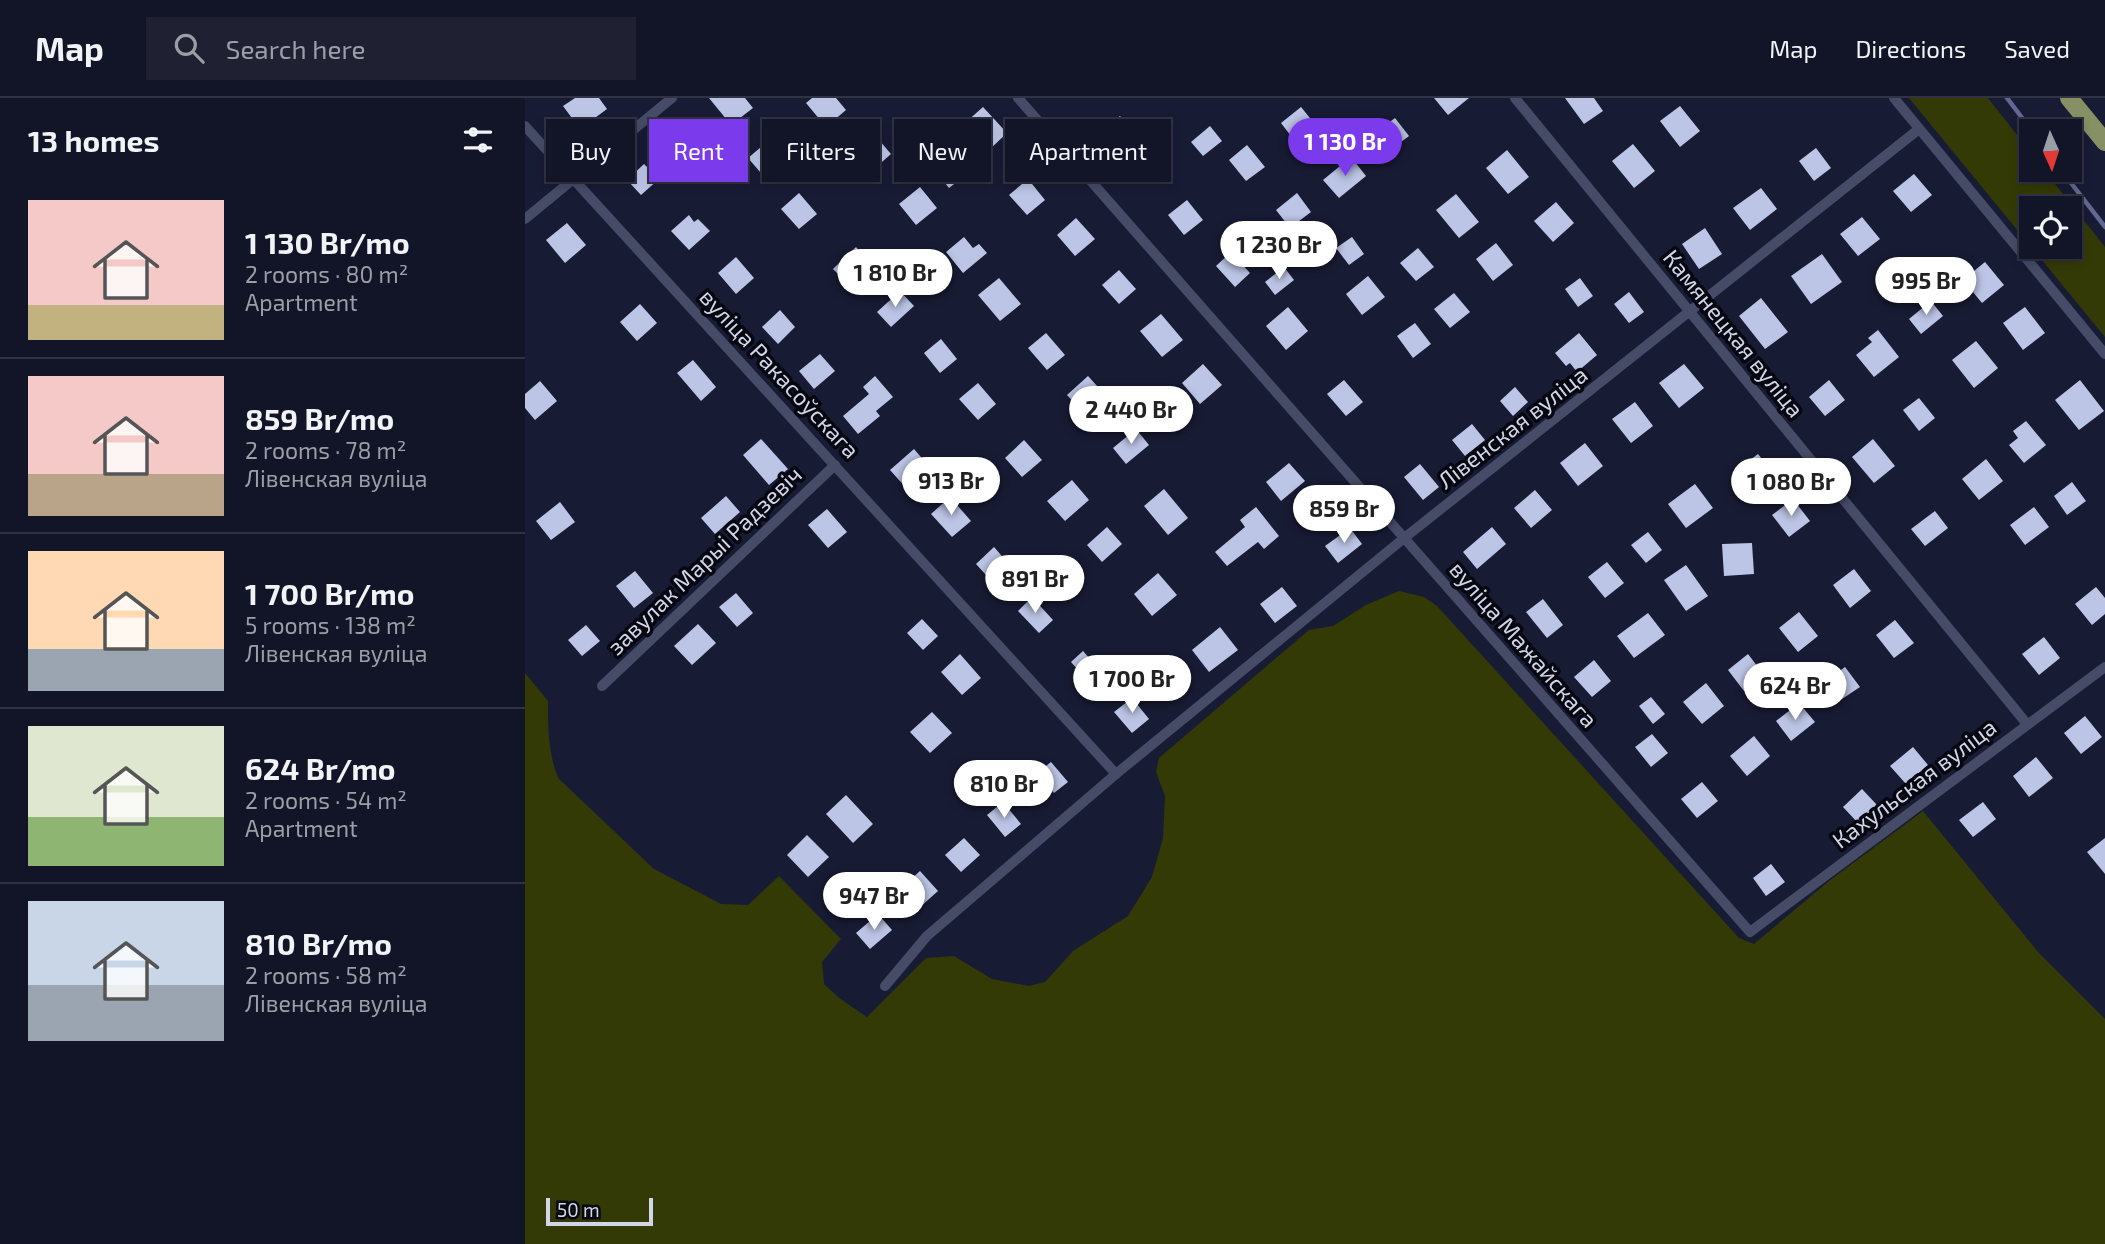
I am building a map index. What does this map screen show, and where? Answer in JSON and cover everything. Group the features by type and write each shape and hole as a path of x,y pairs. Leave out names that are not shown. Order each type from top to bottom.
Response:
{"main road":[{"path":"2070,98 2105,142"}],"street":[{"path":"635,128 672,98"},
{"name":"вуліца Мажайскага","path":"1018,98 1749,932"},
{"name":"Камянецкая вуліца","path":"1515,98 2027,724"},
{"path":"1894,98 2105,354"},
{"name":"вуліца Ракасоўскага","path":"525,126 546,149"},
{"name":"Лівенская вуліца","path":"885,986 927,936 1116,774 1403,539 1919,129"},
{"path":"525,219 569,182"},
{"name":"вуліца Ракасоўскага","path":"576,182 1116,774"},
{"name":"завулак Марыі Радзевіч","path":"602,687 835,465"},
{"name":"Кахульская вуліца","path":"1749,932 2105,667"}],"green space":[{"path":"1909,98 1988,98 2019,137 2019,182 2054,182 2065,196 2019,196 2019,232"},
{"path":"2082,218 2105,247 2105,337 2041,259 2082,259"},
{"path":"1399,591 1424,597 1437,606 1739,938 1754,944 1829,881 1923,811 2038,952 2105,1019 2105,1244 525,1244 525,673 548,701 550,749 558,778 654,869 721,904 748,905 779,876 841,939 822,962 824,984 867,1017 926,958 954,956 992,979 1029,986 1045,982 1073,951 1128,916 1152,877 1163,838 1165,796 1156,772 1159,758 1309,630 1333,626 1366,605"}],"building":[{"path":"575,98 599,98 607,109 594,119 573,119 563,106"},
{"path":"709,98 745,98 753,108 739,119 726,119"},
{"path":"812,98 836,98 846,110 835,119 819,119 806,103"},
{"path":"1434,98 1469,98 1448,115"},
{"path":"1565,98 1594,98 1603,111 1584,124"},
{"path":"1680,106 1700,131 1680,147 1660,121"},
{"path":"983,107 1005,131 1005,135 991,148 991,119 970,119"},
{"path":"1301,107 1314,123 1294,140 1281,123"},
{"path":"1395,118 1409,136 1389,151 1375,133"},
{"path":"1210,126 1222,141 1203,156 1191,142"},
{"path":"880,141 891,154 880,164"},
{"path":"1633,144 1655,171 1634,188 1612,161"},
{"path":"1247,145 1265,167 1246,181 1229,160"},
{"path":"762,146 762,174 748,158"},
{"path":"1816,148 1831,168 1814,181 1799,161"},
{"path":"1507,150 1529,177 1508,194 1486,168"},
{"path":"1351,157 1366,176 1339,198 1323,180"},
{"path":"644,164 649,169 649,182 656,182 641,195 629,182 635,182 635,172"},
{"path":"1914,174 1932,195 1911,212 1893,191"},
{"path":"944,182 957,182 949,188"},
{"path":"1024,182 1030,182 1045,200 1027,215 1009,195"},
{"path":"920,187 937,208 916,225 899,204"},
{"path":"1761,188 1777,209 1750,230 1733,208"},
{"path":"799,193 817,214 799,229 781,209"},
{"path":"1297,193 1311,212 1290,228 1276,210"},
{"path":"1456,194 1479,222 1459,238 1436,210"},
{"path":"1187,200 1203,220 1184,235 1168,215"},
{"path":"1556,202 1574,223 1553,242 1534,221"},
{"path":"689,215 694,222 698,219 710,231 689,250 671,231"},
{"path":"1862,217 1880,239 1858,256 1840,234"},
{"path":"1076,218 1095,239 1075,256 1057,235"},
{"path":"567,223 586,245 565,263 546,240"},
{"path":"1705,228 1722,254 1699,269 1682,244"},
{"path":"964,237 973,248 979,244 987,253 963,273 946,252"},
{"path":"1352,237 1364,254 1349,265 1336,248"},
{"path":"1496,243 1513,265 1493,281 1476,259"},
{"path":"856,247 871,264 849,285 833,269"},
{"path":"1418,248 1434,267 1416,281 1400,263"},
{"path":"1231,252 1250,273 1235,287 1216,266"},
{"path":"1822,254 1842,282 1811,304 1791,276"},
{"path":"736,257 754,278 736,294 718,273"},
{"path":"1985,262 2004,285 1982,303 1963,280"},
{"path":"1284,267 1294,280 1275,295 1265,282"},
{"path":"1119,270 1136,289 1119,304 1102,285"},
{"path":"1368,276 1385,297 1362,315 1346,294"},
{"path":"999,278 1021,304 1000,321 978,295"},
{"path":"1580,278 1593,296 1578,307 1565,289"},
{"path":"900,291 914,306 891,327 877,312"},
{"path":"1629,292 1644,312 1629,323 1614,304"},
{"path":"1454,293 1470,312 1450,328 1434,309"},
{"path":"1761,298 1788,332 1765,349 1739,316"},
{"path":"1931,301 1943,316 1921,334 1909,319"},
{"path":"640,304 657,323 637,341 620,322"},
{"path":"1288,307 1308,331 1286,350 1266,326"},
{"path":"2025,307 2045,333 2023,350 2003,323"},
{"path":"780,310 795,327 778,344 762,327"},
{"path":"1161,314 1183,340 1162,357 1140,331"},
{"path":"1415,323 1431,344 1413,358 1397,336"},
{"path":"1878,330 1899,357 1874,377 1856,355 1872,342 1868,338"},
{"path":"1046,333 1065,355 1047,370 1028,348"},
{"path":"1579,333 1597,355 1577,372 1570,363 1566,366 1555,353"},
{"path":"941,339 957,359 940,373 924,353"},
{"path":"1976,341 1998,368 1974,388 1952,360"},
{"path":"820,354 835,371 814,389 799,371"},
{"path":"693,360 716,387 701,401 677,373"},
{"path":"1203,364 1222,385 1200,404 1182,383"},
{"path":"1684,364 1704,388 1679,408 1659,383"},
{"path":"875,376 893,397 876,411 880,416 858,434 843,416 869,394 863,387"},
{"path":"1088,376 1108,398 1087,417 1067,395"},
{"path":"1344,380 1363,402 1346,416 1327,394"},
{"path":"1829,380 1845,400 1825,416 1809,397"},
{"path":"2080,380 2104,411 2079,430 2055,400"},
{"path":"540,381 557,401 535,420 525,408 525,394"},
{"path":"978,383 996,404 978,420 959,399"},
{"path":"1515,387 1528,402 1513,416 1500,401"},
{"path":"1919,398 1935,418 1919,431 1903,410"},
{"path":"1635,402 1653,426 1631,443 1612,419"},
{"path":"2026,421 2046,445 2024,463 2009,445 2018,438 2013,431"},
{"path":"1472,424 1485,440 1465,456 1452,440"},
{"path":"1136,429 1149,445 1126,464 1113,448"},
{"path":"761,439 788,469 769,485 743,455"},
{"path":"1873,439 1895,466 1874,483 1852,457"},
{"path":"1024,440 1042,460 1022,477 1005,458"},
{"path":"1585,443 1603,466 1578,486 1560,463"},
{"path":"914,449 932,470 908,490 890,470"},
{"path":"1758,454 1768,467 1751,480 1741,467"},
{"path":"974,459 985,472 964,490 952,477"},
{"path":"1986,459 2003,481 1979,500 1962,479"},
{"path":"1289,463 1305,481 1281,501 1266,482"},
{"path":"1420,464 1439,487 1423,500 1404,477"},
{"path":"1072,480 1089,500 1065,521 1047,501"},
{"path":"2072,482 2086,501 2067,515 2054,496"},
{"path":"1695,484 1713,508 1686,528 1668,504"},
{"path":"1164,489 1188,518 1168,535 1144,506"},
{"path":"1535,490 1552,510 1531,528 1514,508"},
{"path":"726,496 740,512 715,534 701,518"},
{"path":"950,497 971,521 952,537 931,514"},
{"path":"1793,499 1810,521 1789,537 1772,515"},
{"path":"560,502 575,522 551,540 536,521"},
{"path":"1256,507 1279,536 1264,549 1258,542 1227,566 1215,552 1245,527 1240,520"},
{"path":"2034,507 2049,527 2025,545 2010,525"},
{"path":"827,509 847,532 828,548 808,525"},
{"path":"1935,511 1948,528 1925,546 1911,529"},
{"path":"1107,527 1122,544 1102,562 1087,545"},
{"path":"1492,527 1506,544 1477,569 1463,552"},
{"path":"1350,528 1362,544 1338,563 1325,546"},
{"path":"1648,532 1662,550 1646,563 1631,545"},
{"path":"1752,543 1754,574 1724,576 1722,544"},
{"path":"994,547 1014,570 996,586 976,564"},
{"path":"1607,562 1624,583 1605,598 1588,577"},
{"path":"1686,565 1708,596 1686,611 1664,580"},
{"path":"1854,569 1871,591 1850,608 1833,585"},
{"path":"635,571 653,593 634,608 616,586"},
{"path":"1158,573 1177,595 1152,616 1134,594"},
{"path":"1282,587 1297,606 1275,623 1260,604"},
{"path":"2096,587 2105,598 2105,614 2092,625 2075,604"},
{"path":"736,593 753,613 737,627 719,607"},
{"path":"1032,597 1053,620 1039,633 1018,611"},
{"path":"1543,599 1563,625 1547,638 1526,612"},
{"path":"1799,612 1818,636 1798,652 1779,628"},
{"path":"1648,613 1665,635 1634,658 1617,636"},
{"path":"922,619 938,636 923,650 907,633"},
{"path":"1895,620 1914,643 1894,658 1876,635"},
{"path":"698,624 716,643 692,665 674,646"},
{"path":"586,625 600,641 582,656 568,640"},
{"path":"1220,627 1238,650 1209,672 1192,650"},
{"path":"2044,637 2060,658 2039,675 2022,654"},
{"path":"1083,651 1103,674 1091,685 1071,662"},
{"path":"960,654 981,678 962,695 941,672"},
{"path":"1748,654 1764,675 1744,691 1728,670"},
{"path":"1594,660 1611,681 1592,697 1574,677"},
{"path":"1845,667 1860,687 1836,703 1822,684"},
{"path":"1706,683 1724,706 1702,724 1683,702"},
{"path":"1651,697 1665,714 1653,724 1639,706"},
{"path":"1132,698 1149,719 1132,733 1114,712"},
{"path":"1799,703 1815,722 1791,741 1776,721"},
{"path":"932,712 952,733 930,753 910,732"},
{"path":"2085,716 2102,737 2081,754 2064,733"},
{"path":"1652,734 1668,753 1651,767 1635,747"},
{"path":"1754,736 1770,756 1747,776 1730,756"},
{"path":"1913,747 1928,765 1906,784 1890,766"},
{"path":"2036,757 2053,778 2029,797 2013,776"},
{"path":"1051,762 1068,782 1054,793 1037,773"},
{"path":"1702,782 1718,801 1697,818 1681,799"},
{"path":"1862,789 1877,805 1858,823 1843,807"},
{"path":"846,795 873,824 853,843 826,814"},
{"path":"1003,802 1021,824 1005,837 987,815"},
{"path":"1983,802 1996,819 1973,837 1959,820"},
{"path":"807,835 829,857 808,877 787,855"},
{"path":"964,838 980,855 961,872 945,855"},
{"path":"2105,838 2105,874 2087,852"},
{"path":"1771,864 1785,882 1766,896 1753,878"},
{"path":"920,871 938,891 919,908 901,888"},
{"path":"878,914 892,930 870,949 856,933"}],"waterway":[{"path":"2007,98 2023,119"},
{"path":"2070,182 2105,227"}]}
